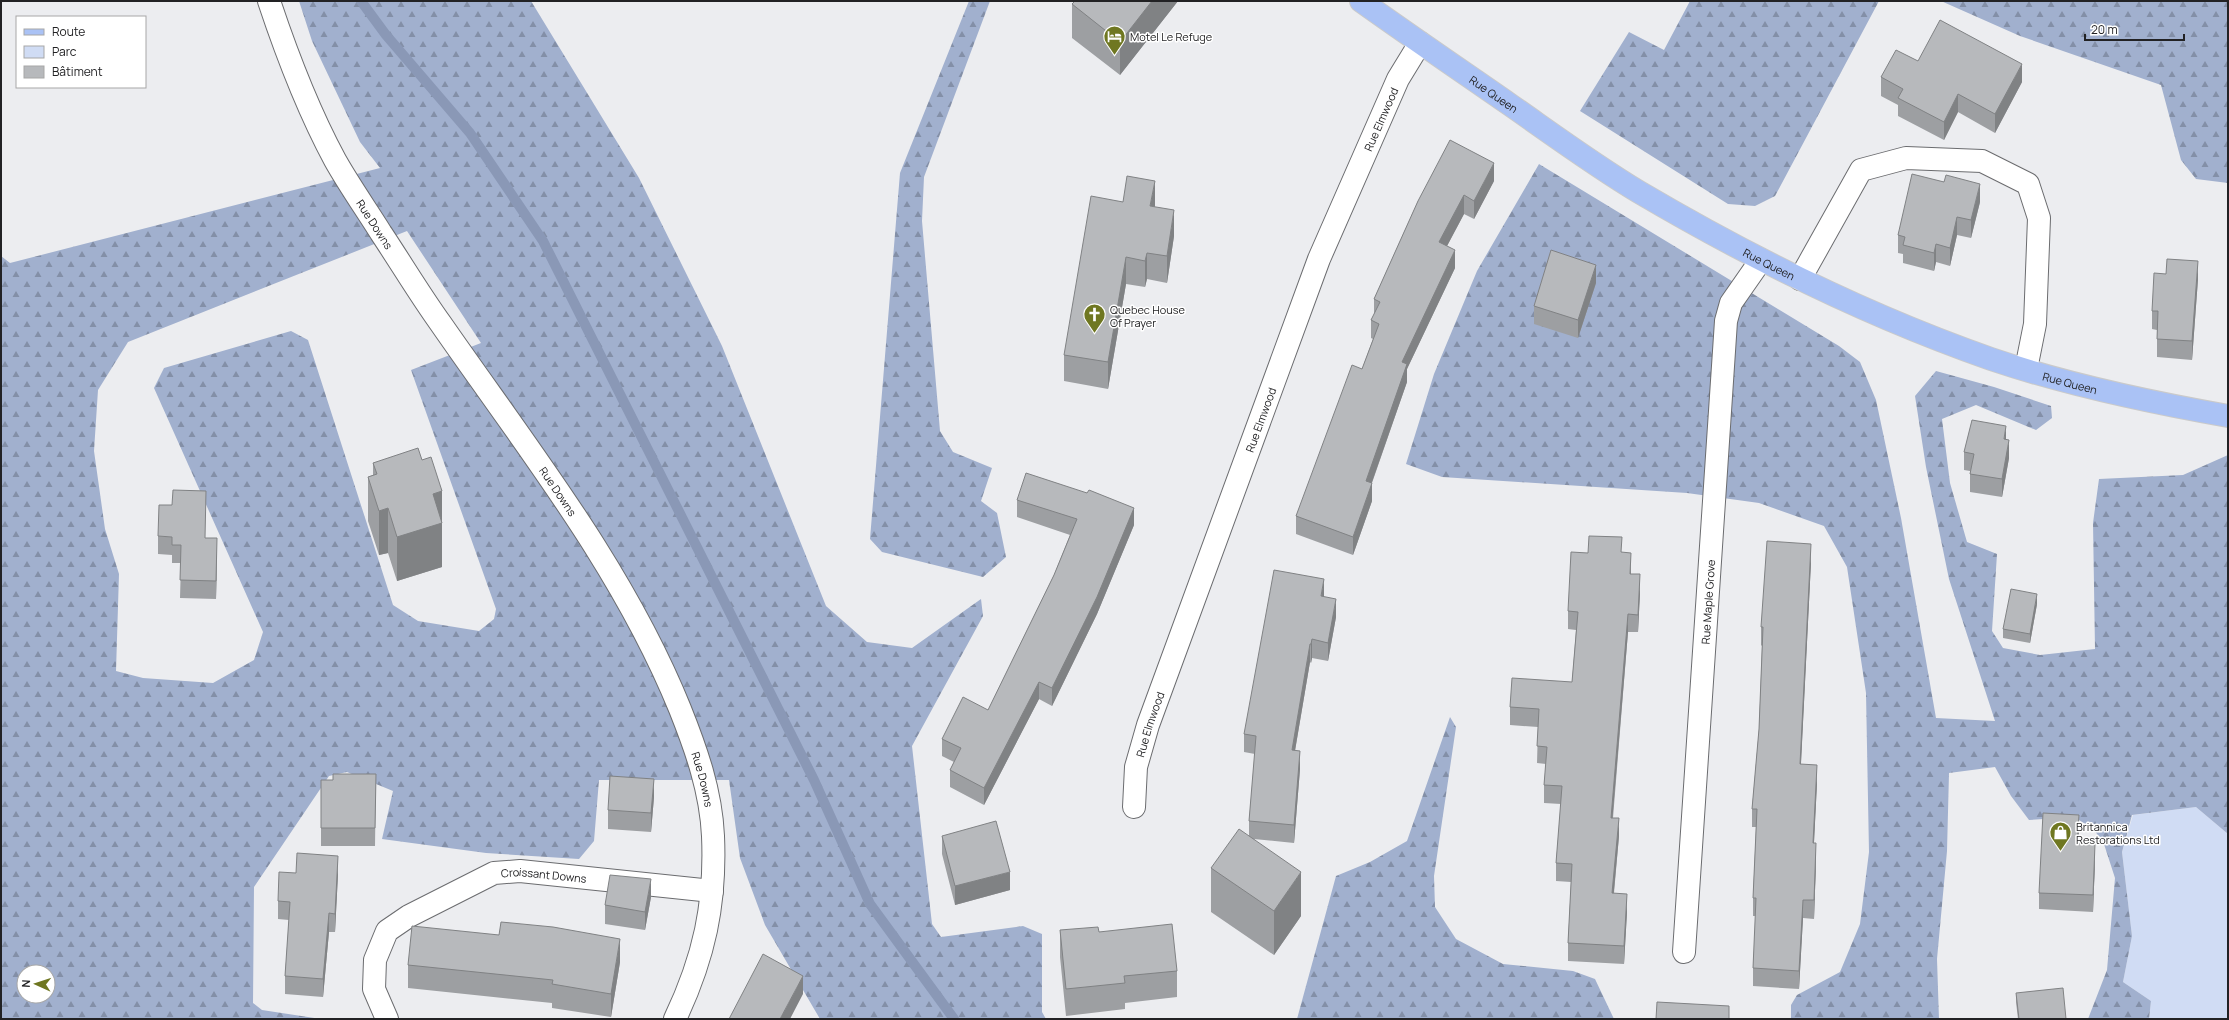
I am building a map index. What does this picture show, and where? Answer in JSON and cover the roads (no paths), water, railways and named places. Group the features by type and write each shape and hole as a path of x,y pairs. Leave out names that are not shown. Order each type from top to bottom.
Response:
{"main road":[{"name":"Rue Queen","path":"1361,1 1420,44 1572,149 1637,191 1760,260 1900,323 1992,359 2071,383 2149,402 2228,416"}],"street":[{"name":"Rue Downs","path":"269,1 299,81 335,161 440,323 520,434 621,588 663,666 695,746 708,791 714,834 711,910 702,952 686,995 675,1019"},
{"name":"Rue Elmwood","path":"1134,807 1136,767 1148,725 1319,259 1398,79 1420,44"},
{"path":"1800,278 1861,170 1906,158 1982,161 2028,184 2039,218 2035,324 2026,369"},
{"name":"Rue Maple Grove","path":"1684,952 1726,321 1731,302 1760,260"},
{"name":"Croissant Downs","path":"387,1019 374,990 375,960 387,931 409,916 494,873 520,871 712,891"}],"waterway":[{"path":"361,1 386,35 470,133 543,241 814,780 870,904 954,1019"}],"place":[{"name":"Motel Le Refuge","path":"1115,56"},
{"name":"Quebec House Of Prayer","path":"1095,334"},
{"name":"Britannica Restorations Ltd","path":"2060,852"}]}
